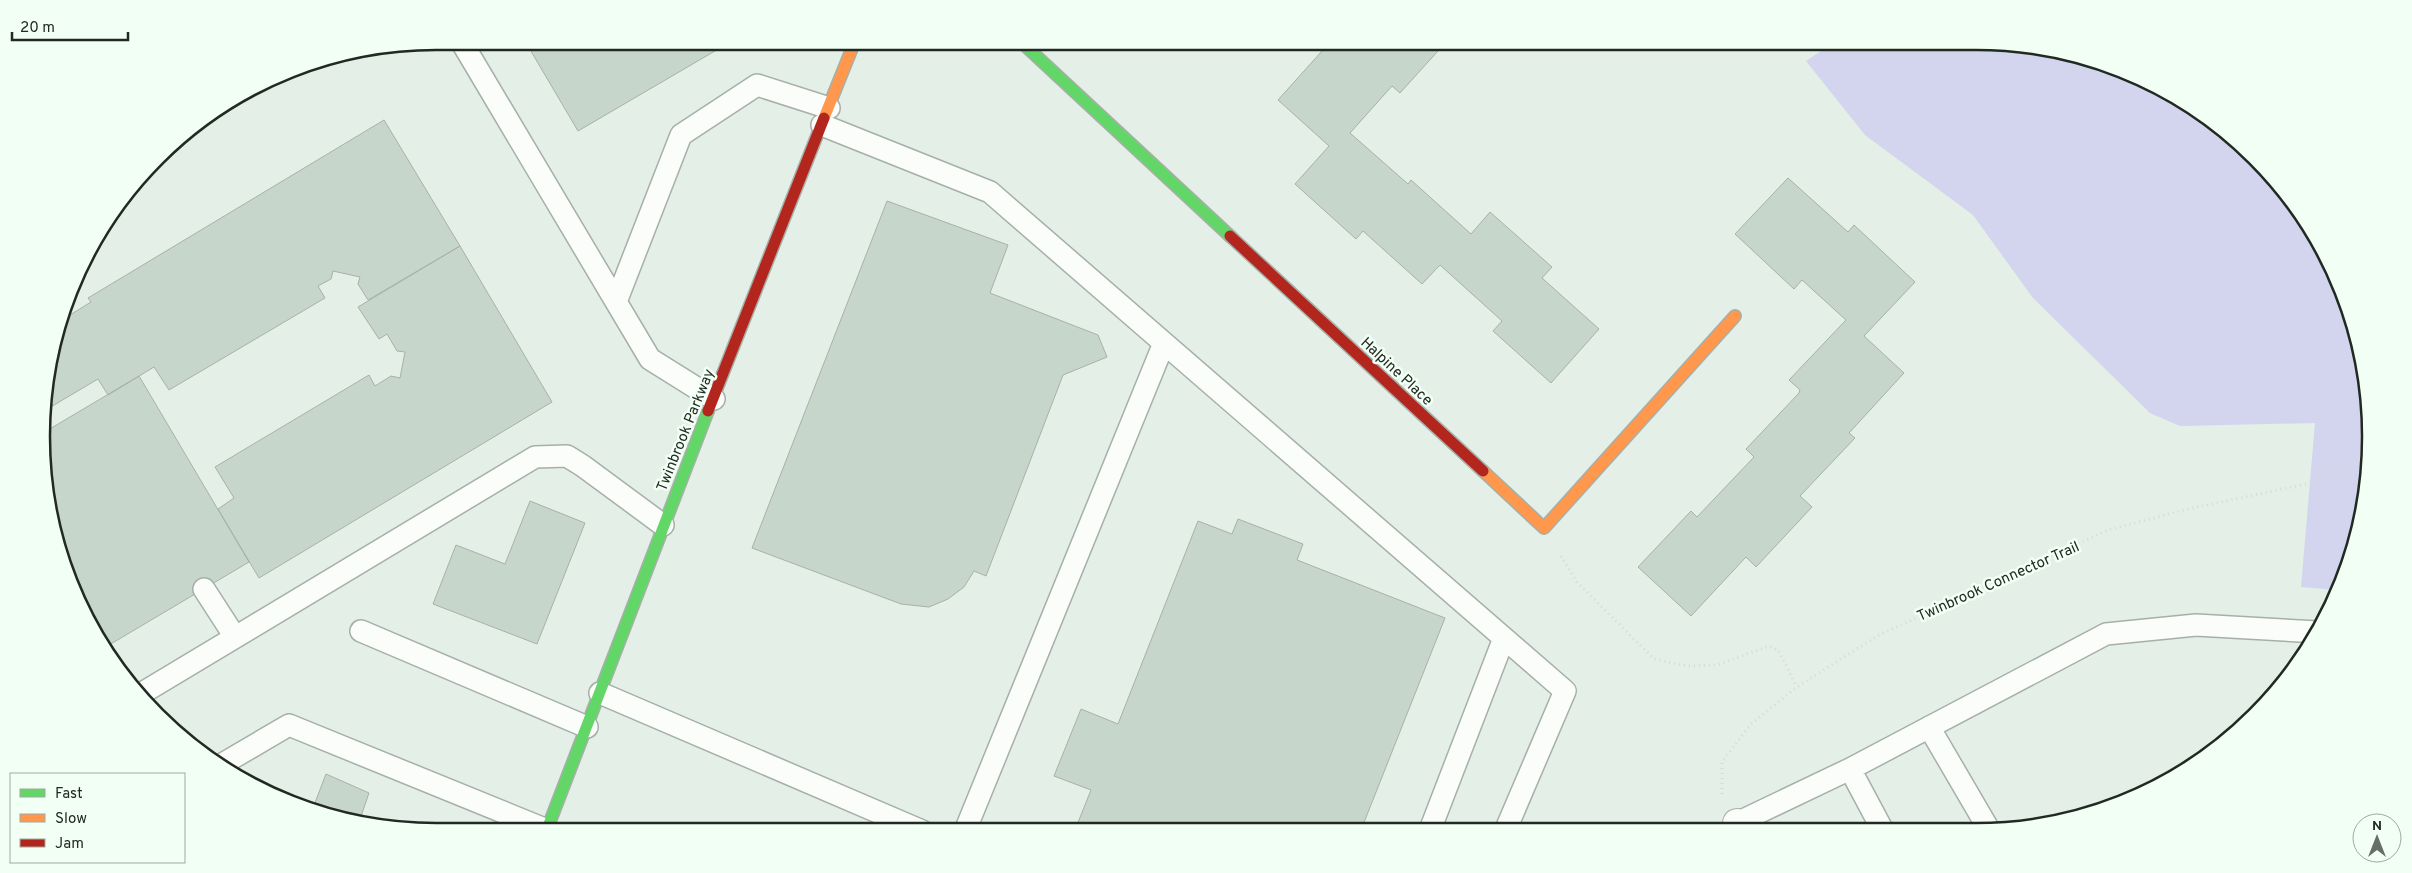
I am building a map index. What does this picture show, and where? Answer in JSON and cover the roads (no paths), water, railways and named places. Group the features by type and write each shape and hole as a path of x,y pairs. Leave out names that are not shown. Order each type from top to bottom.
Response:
{"street":[{"name":"Twinbrook Parkway","path":"550,823 663,525 851,50"},
{"name":"Halpine Place","path":"1030,50 1544,528 1735,316"}],"lane":[{"path":"466,50 650,359 714,399"},
{"path":"616,302 681,134 757,85 990,192 1564,691 1509,823"},
{"path":"969,823 1164,343"},
{"path":"145,690 535,457 567,456 663,525"},
{"path":"204,589 235,637"},
{"path":"1744,823 2106,634 2196,625 2309,631"},
{"path":"362,631 587,727"},
{"path":"1433,823 1504,638"},
{"path":"600,694 903,823"},
{"path":"227,761 289,725 528,823"},
{"path":"1929,727 1985,823"},
{"path":"1850,769 1879,823"}]}
